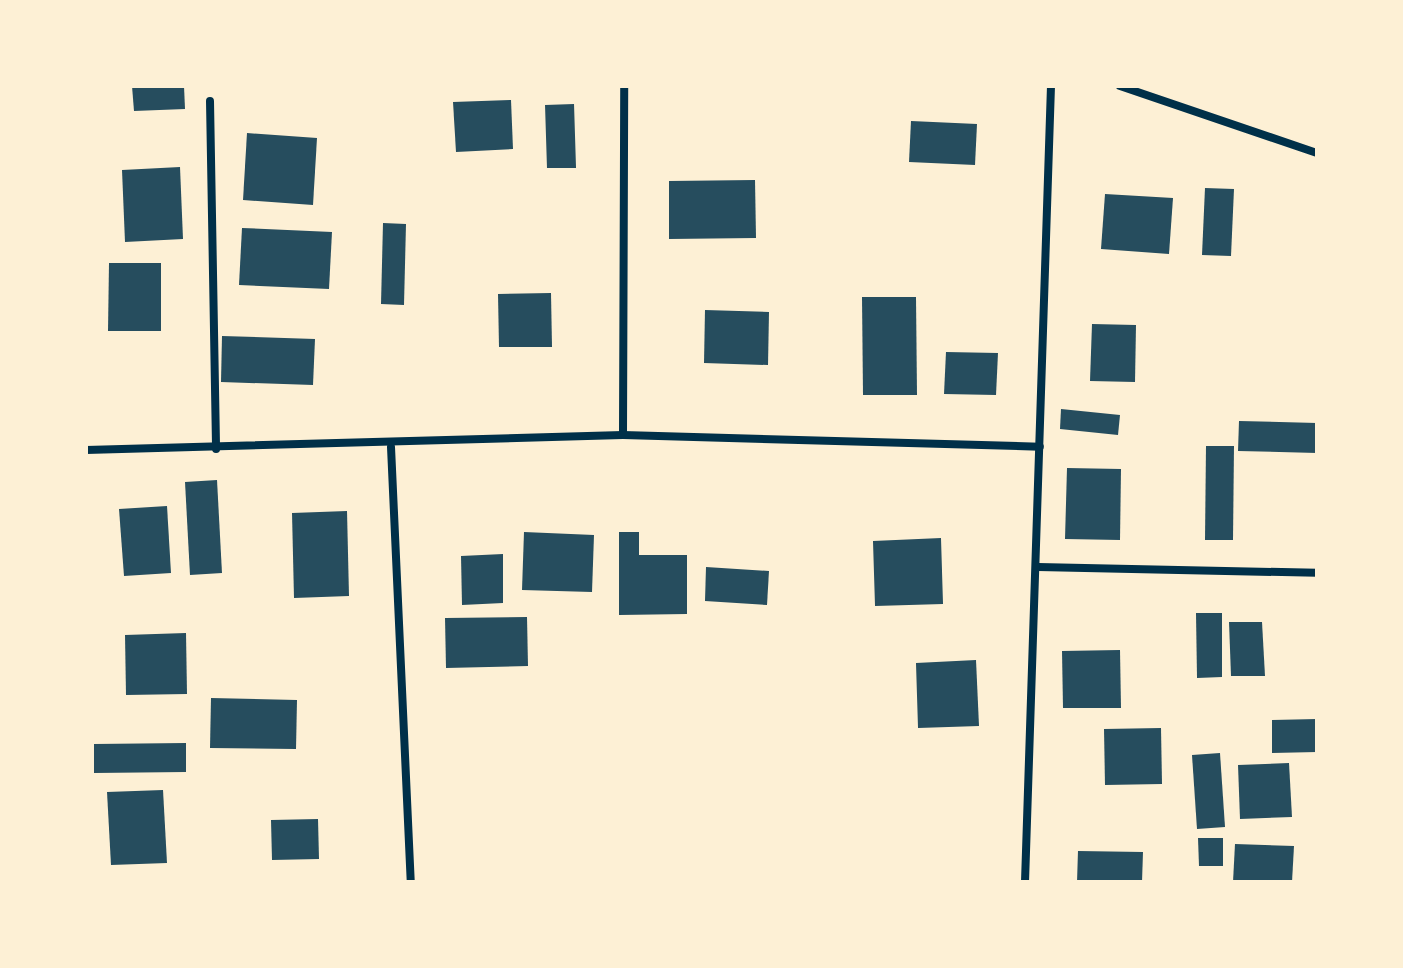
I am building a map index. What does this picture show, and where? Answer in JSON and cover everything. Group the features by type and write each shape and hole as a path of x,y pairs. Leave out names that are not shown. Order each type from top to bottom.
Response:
{"street":[{"path":"623,435 624,86"},
{"path":"1025,882 1038,567 1051,86"},
{"path":"1120,86 1317,153"},
{"path":"210,101 216,449"},
{"path":"86,450 391,447 623,435 1040,447"},
{"path":"391,447 411,882"},
{"path":"1038,567 1317,573"}],"building":[{"path":"132,86 184,86 185,109 134,111"},
{"path":"511,100 513,149 456,152 453,102"},
{"path":"574,104 576,168 547,168 545,105"},
{"path":"911,121 977,124 975,165 909,162"},
{"path":"247,133 317,138 313,205 243,200"},
{"path":"180,167 183,239 125,242 122,170"},
{"path":"755,180 756,238 669,239 669,181"},
{"path":"1205,188 1234,189 1231,256 1202,255"},
{"path":"1105,194 1173,198 1169,254 1101,249"},
{"path":"383,223 406,224 404,305 381,304"},
{"path":"242,228 332,232 329,289 239,285"},
{"path":"109,263 161,263 161,331 108,331"},
{"path":"551,293 552,347 499,347 498,294"},
{"path":"862,297 916,297 917,395 863,395"},
{"path":"705,310 769,312 768,365 704,363"},
{"path":"1092,324 1136,325 1135,382 1090,381"},
{"path":"222,336 315,339 313,385 221,382"},
{"path":"946,352 998,353 996,395 944,394"},
{"path":"1061,409 1120,415 1118,435 1060,429"},
{"path":"1239,421 1317,423 1317,453 1238,451"},
{"path":"1206,446 1234,446 1233,540 1205,540"},
{"path":"1067,468 1121,469 1120,540 1065,539"},
{"path":"217,480 222,573 190,575 185,482"},
{"path":"167,506 171,573 124,576 119,509"},
{"path":"347,511 349,596 294,598 292,513"},
{"path":"524,532 594,535 592,592 522,590"},
{"path":"619,532 639,532 639,555 687,555 687,614 619,615"},
{"path":"941,538 943,604 875,606 873,541"},
{"path":"503,554 503,603 462,605 461,556"},
{"path":"706,567 769,571 767,605 705,601"},
{"path":"1196,613 1222,613 1222,677 1197,678"},
{"path":"527,617 528,666 446,668 445,618"},
{"path":"1229,622 1262,622 1265,676 1231,676"},
{"path":"186,633 187,694 126,695 125,635"},
{"path":"1120,650 1121,708 1063,708 1062,651"},
{"path":"976,660 979,726 918,728 916,663"},
{"path":"211,698 297,700 296,749 210,748"},
{"path":"1317,719 1317,752 1272,753 1272,720"},
{"path":"1161,728 1162,784 1105,785 1104,729"},
{"path":"186,743 186,772 94,773 94,744"},
{"path":"1220,753 1225,827 1197,829 1192,755"},
{"path":"1289,763 1292,817 1240,819 1238,765"},
{"path":"163,790 167,863 111,865 107,792"},
{"path":"318,819 319,859 272,860 271,820"},
{"path":"1198,838 1223,838 1223,866 1199,866"},
{"path":"1235,844 1294,846 1292,882 1233,882"},
{"path":"1078,851 1143,852 1142,882 1077,882"}]}
